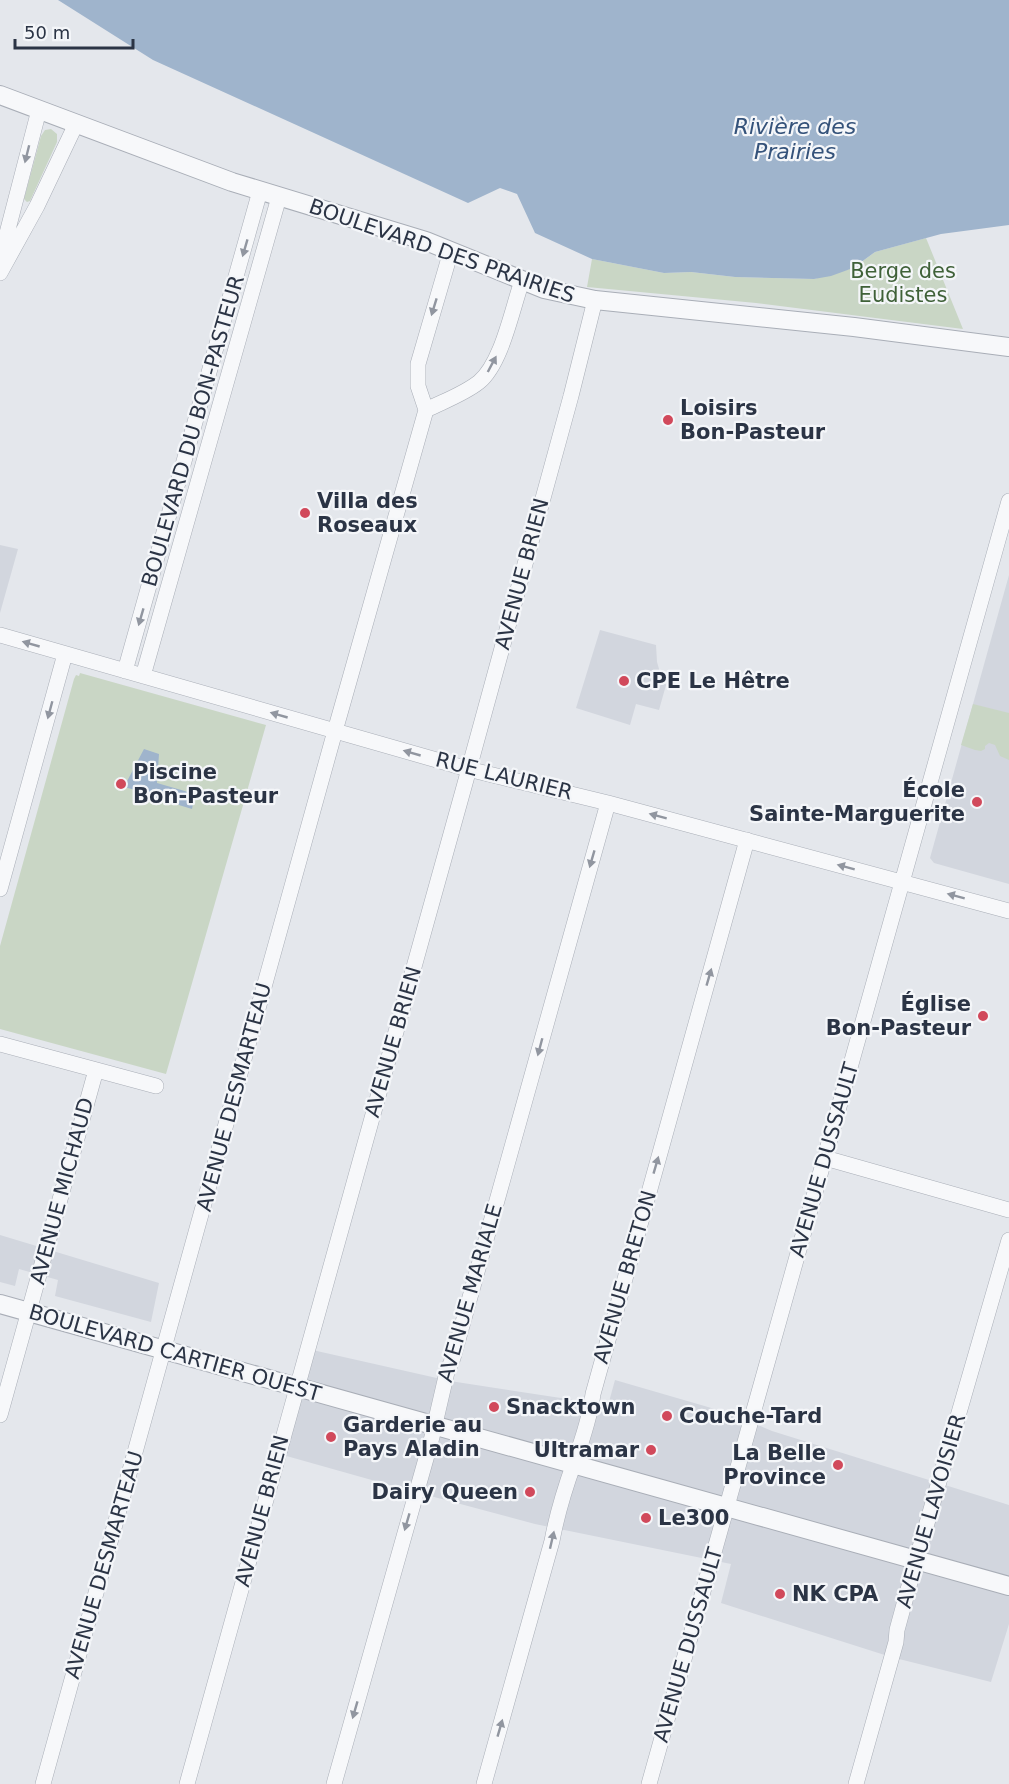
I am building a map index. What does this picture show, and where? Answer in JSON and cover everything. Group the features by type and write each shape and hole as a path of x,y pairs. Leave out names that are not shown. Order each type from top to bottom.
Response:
{"street":[{"name":"BOULEVARD DES PRAIRIES","path":"0,95 260,191 394,231 451,251 522,281 557,292 595,300 854,327 1009,347"},
{"path":"0,260 39,110"},
{"path":"0,273 37,206 76,124"},
{"name":"BOULEVARD DU BON-PASTEUR","path":"125,671 260,191"},
{"name":"BOULEVARD DU BON-PASTEUR","path":"142,676 279,197"},
{"path":"451,251 418,358 418,386 426,410 470,388 491,370 522,281"},
{"name":"AVENUE BRIEN","path":"187,1784 577,373 595,300"},
{"name":"AVENUE DESMARTEAU","path":"43,1784 426,410"},
{"name":"AVENUE DUSSAULT","path":"650,1784 1009,501"},
{"name":"RUE LAURIER","path":"0,635 468,769 608,803 1009,911"},
{"path":"0,889 65,654"},
{"name":"AVENUE MARIALE","path":"334,1784 421,1478 447,1372 453,1358 608,803"},
{"name":"AVENUE BRETON","path":"484,1784 555,1526 592,1404 592,1394 747,840"},
{"path":"0,1044 156,1086"},
{"name":"AVENUE MICHAUD","path":"0,1415 96,1070"},
{"path":"825,1158 1009,1210"},
{"name":"AVENUE LAVOISIER","path":"856,1784 896,1642 897,1629 1009,1240"},
{"name":"BOULEVARD CARTIER OUEST","path":"0,1304 1009,1586"}],"shaded area":[{"path":"0,545 18,549 0,613"},
{"name":"École Sainte-Marguerite","path":"1009,575 1009,884 934,863 930,858"},
{"name":"CPE Le Hêtre","path":"600,630 656,645 657,662 666,685 659,710 636,704 630,725 576,708"},
{"path":"0,1235 159,1283 151,1322 55,1296 58,1280 19,1269 15,1286 0,1282"},
{"path":"308,1349 450,1381 574,1400 607,1409 615,1380 732,1414 772,1431 1009,1505 1009,1624 991,1682 891,1657 721,1603 731,1564 535,1524 283,1455"}],"green space":[{"path":"51,129 57,134 57,142 30,201 27,202 24,199 41,136 45,130"},
{"name":"Berge des Eudistes","path":"926,238 963,329 756,303 587,287 592,259 664,273 691,272 735,277 814,279 853,268 875,252"},
{"path":"80,673 266,725 166,1074 0,1029 0,946 74,679"},
{"path":"973,704 1009,713 1009,760 1000,756 995,745 989,743 981,751 961,745"}],"water":[{"name":"Rivière des Prairies","path":"58,0 1009,0 1009,225 941,234 875,252 853,268 814,279 735,277 691,272 664,273 592,259 535,233 517,194 500,188 468,203 153,60"},
{"name":"Piscine Bon-Pasteur","path":"144,749 159,754 157,783 195,794 192,809 124,787"}],"place":[{"name":"Loisirs Bon-Pasteur","path":"668,420"},
{"name":"Villa des Roseaux","path":"305,513"},
{"name":"CPE Le Hêtre","path":"624,681"},
{"name":"Piscine Bon-Pasteur","path":"121,784"},
{"name":"École Sainte-Marguerite","path":"977,802"},
{"name":"Église Bon-Pasteur","path":"983,1016"},
{"name":"Snacktown","path":"494,1407"},
{"name":"Couche-Tard","path":"667,1416"},
{"name":"Garderie au Pays Aladin","path":"331,1437"},
{"name":"Ultramar","path":"651,1450"},
{"name":"La Belle Province","path":"838,1465"},
{"name":"Dairy Queen","path":"530,1492"},
{"name":"Le300","path":"646,1518"},
{"name":"NK CPA","path":"780,1594"}]}
